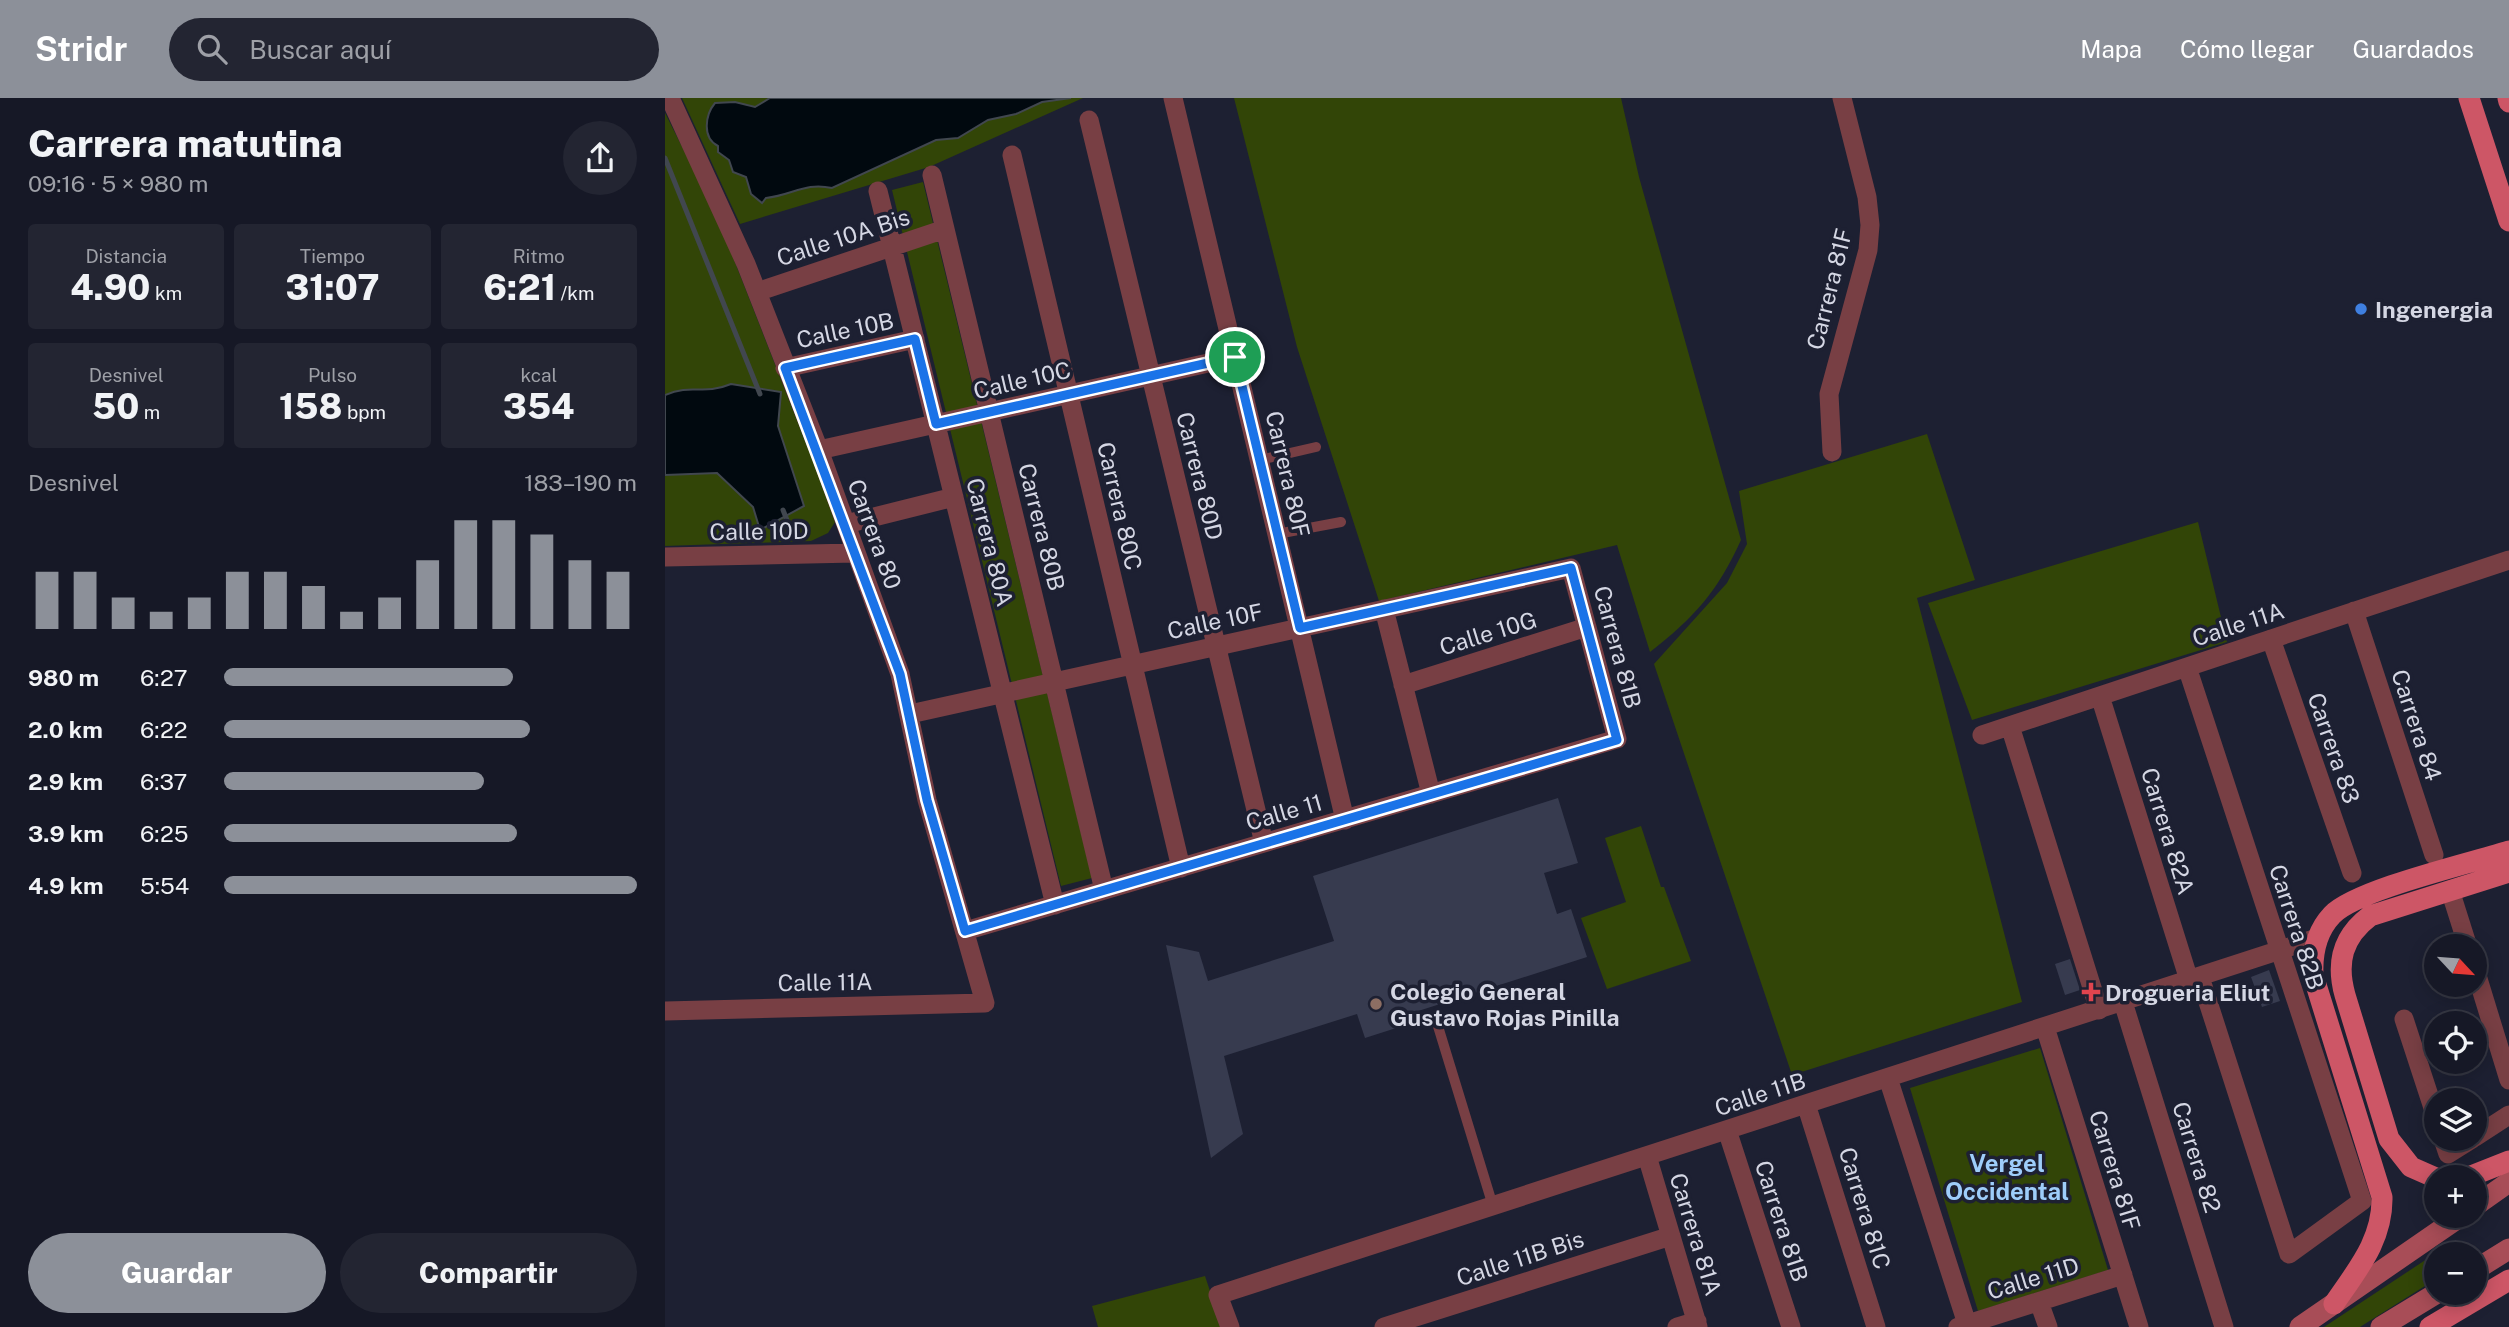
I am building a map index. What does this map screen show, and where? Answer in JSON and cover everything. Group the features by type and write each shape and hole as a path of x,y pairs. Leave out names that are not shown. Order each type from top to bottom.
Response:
{"main road":[{"path":"2469,98 2509,221"},
{"path":"2334,1304 2367,1256 2379,1231 2382,1197 2313,975 2312,956 2317,938 2332,914 2360,897 2509,851"},
{"path":"2424,1173 2411,1167 2389,1139 2345,995 2340,976 2340,958 2358,925 2370,916 2509,872"},
{"path":"2487,1170 2509,1161"},
{"path":"2487,1198 2509,1182"},
{"path":"2300,1327 2445,1228"},
{"path":"2487,1263 2509,1249"},
{"path":"2430,1327 2509,1280"},
{"path":"2381,1327 2424,1301"}],"street":[{"name":"Carrera 80","path":"670,98 720,202 757,292 900,674 927,800 985,1003"},
{"name":"Carrera 80F","path":"1173,98 1345,820"},
{"name":"Carrera 81F","path":"1832,452 1829,394 1868,250 1870,225 1867,197 1842,98"},
{"name":"Carrera 80D","path":"1089,120 1264,844"},
{"name":"Carrera 80C","path":"1011,155 1181,868"},
{"name":"Carrera 80B","path":"932,176 1104,890"},
{"name":"Carrera 80A","path":"878,191 1055,905"},
{"name":"Calle 10A Bis","path":"757,292 945,229"},
{"name":"Calle 10B","path":"785,368 915,339"},
{"name":"Calle 10C","path":"818,450 1235,357"},
{"path":"846,524 954,497"},
{"name":"Calle 10D","path":"665,557 855,553"},
{"name":"Calle 11A","path":"1982,735 2509,560"},
{"name":"Calle 10F","path":"910,714 1571,568"},
{"name":"Carrera 81B","path":"1571,568 1617,740"},
{"path":"1384,609 1431,794"},
{"name":"Carrera 84","path":"2354,611 2434,855"},
{"name":"Calle 10G","path":"1403,685 1587,628"},
{"name":"Carrera 83","path":"2271,639 2352,873"},
{"name":"Carrera 82B","path":"2187,667 2362,1201 2289,1254"},
{"name":"Carrera 82A","path":"2100,696 2289,1254"},
{"path":"2010,726 2099,1010"},
{"name":"Calle 11","path":"965,931 1617,740"},
{"path":"2450,890 2463,934"},
{"name":"Calle 11B","path":"1230,1327 1218,1295 2317,938"},
{"path":"2484,998 2509,1080"},
{"name":"Carrera 82","path":"2123,1002 2224,1327"},
{"name":"Calle 11A","path":"665,1011 985,1003"},
{"path":"2404,1019 2427,1088"},
{"name":"Carrera 81F","path":"2045,1027 2139,1327"},
{"path":"1888,1078 1964,1326"},
{"name":"Carrera 81C","path":"1806,1104 1876,1327"},
{"path":"2487,1129 2509,1115"},
{"name":"Carrera 81B","path":"1727,1130 1791,1327"},
{"name":"Carrera 81A","path":"1647,1156 1697,1324"},
{"name":"Calle 11B Bis","path":"1384,1327 1671,1236"},
{"name":"Calle 11D","path":"1964,1326 2123,1275"},
{"path":"2039,1302 2048,1327"},
{"path":"1677,1327 1697,1324"}],"lane":[{"path":"1260,460 1316,447"},
{"path":"1277,534 1341,522"},
{"path":"1437,1023 1493,1206"}],"green space":[{"path":"682,98 1083,98 929,167 740,224"},
{"path":"1234,98 1621,98 1639,177 1741,540 1714,589 1680,627 1650,652 1617,545 1379,601 1297,347"},
{"path":"665,113 716,214 831,507 835,522 828,533 811,541 665,546"},
{"path":"923,182 1092,878 1061,886 892,190"},
{"path":"1927,434 1975,580 1917,598 2022,1002 1792,1075 1654,664 1727,583 1747,544 1739,491"},
{"path":"2198,522 2227,642 1972,720 1928,603"},
{"path":"1641,826 1661,887 1664,887 1691,961 1607,989 1581,918 1626,902 1605,838"},
{"path":"2040,1048 2108,1270 1978,1311 1910,1088"},
{"path":"2424,1261 2424,1287 2360,1327 2324,1327"},
{"path":"1205,1276 1222,1327 1098,1327 1092,1306"}],"shaded area":[{"path":"770,98 1071,98 1042,102 1016,114 988,120 958,138 936,140 832,188 806,188 766,198 762,203 751,194 746,177 733,172 729,160 718,152 718,146 709,138 707,120 715,103 735,102 755,107"},
{"path":"731,384 781,392 778,426 804,506 760,530 753,507 717,473 665,475 665,395"}],"building":[{"path":"1558,798 1578,863 1544,873 1557,914 1571,909 1587,957 1412,1013 1415,1022 1365,1038 1357,1014 1224,1056 1243,1134 1211,1158 1166,945 1199,952 1208,981 1334,941 1313,876"},
{"path":"2070,959 2080,990 2065,995 2055,964"},
{"path":"2269,970 2280,1001 2262,1007 2251,977"}],"waterway":[{"path":"665,158 760,394"},
{"path":"783,510 787,520"}],"place":[{"name":"Ingenergia","path":"2361,309"},
{"name":"Drogueria Eliut","path":"2091,992"},
{"name":"Colegio General Gustavo Rojas Pinilla","path":"1376,1004"}],"district":[{"name":"Vergel Occidental","path":"2007,1177"}],"route":[{"path":"915,339 936,424 1235,357 1300,628 1571,568 1617,740 965,931 927,800 907,695 846,524 785,368 915,339"}]}
